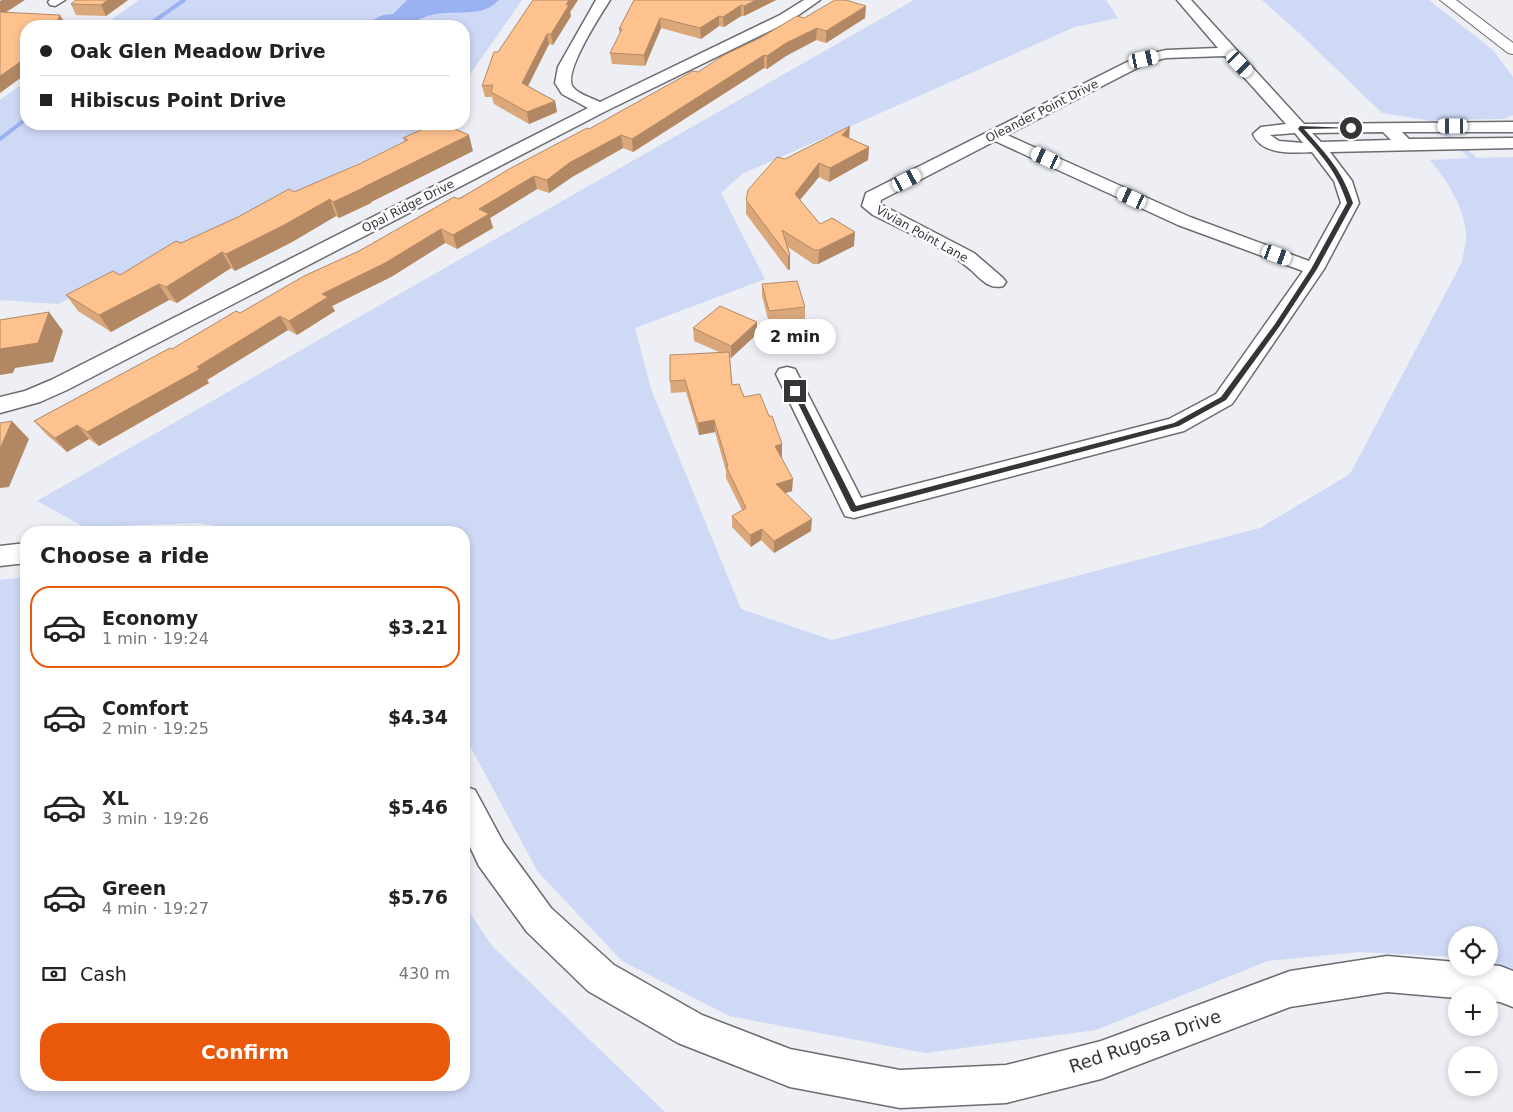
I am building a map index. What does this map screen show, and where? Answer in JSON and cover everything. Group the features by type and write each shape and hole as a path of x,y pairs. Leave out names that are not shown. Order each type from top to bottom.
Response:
{"main road":[{"path":"1447,0 1513,50"}],"street":[{"path":"600,108 567,91 563,83 565,67 603,0"},
{"name":"Opal Ridge Drive","path":"0,405 32,397 59,385 600,108 785,18 813,0"},
{"path":"787,374 854,509 1176,424 1224,399 1314,269 1350,203 1343,181 1318,147 1228,52 1184,0"},
{"name":"Oleander Point Drive","path":"871,206 872,197 1144,59 1166,54 1228,52"},
{"path":"1483,126 1506,143"},
{"path":"1506,143 1281,147 1268,143 1262,137 1263,132 1267,130 1300,128 1483,126 1513,128"},
{"path":"1388,127 1405,144"},
{"path":"995,135 1184,222 1314,269"},
{"name":"Vivian Point Lane","path":"871,206 878,212 967,257 996,282"},
{"path":"0,556 20,554"},
{"name":"Red Rugosa Drive","path":"470,813 491,854 539,920 601,978 691,1030 790,1068 900,1089 1006,1084 1101,1060 1290,989 1387,974 1500,984 1513,989"}],"shaded area":[{"path":"139,0 522,0 470,74 470,20 111,20"},
{"path":"914,0 1106,0 1118,18 1075,27 742,174 721,193 765,279 635,328 651,389 741,609 832,640 1260,528 1350,474 1462,262 1466,237 1462,214 1454,194 1430,160 1469,158 1427,120 1382,113 1262,0 1429,0 1493,50 1513,77 1513,115 1504,119 1434,120 1477,158 1513,157 1513,972 1498,967 1498,926 1448,926 1448,957 1360,952 1268,961 1096,1030 926,1053 729,1016 622,961 538,872 470,746 470,526 217,526 199,523 82,526 37,501"},
{"path":"20,85 20,130 429,130 58,304 0,300 0,100"},
{"path":"20,578 20,1091 470,1091 470,913 492,946 665,1112 0,1112 0,580"}],"water":[{"path":"407,0 499,0 490,7 479,11 434,14 418,20 373,20 383,15 393,14"}],"building":[{"path":"76,0 108,0 101,5 71,4"},
{"path":"533,0 569,0 566,5 569,5 551,34 547,34 522,83 555,101 527,112 491,92 493,85 482,86 494,52 498,52"},
{"path":"634,0 756,0 744,6 741,5 723,17 719,16 700,28 660,18 644,55 610,53 622,29 619,29"},
{"path":"835,0 846,0 866,6 826,31 817,28 786,43 767,56 764,55 632,139 621,135 569,163 547,180 534,176 479,209 489,214 453,235 441,229 385,263 322,294 328,297 289,321 280,316 197,367 200,369 87,432 77,425 55,438 34,421 170,348 172,349 236,311 240,313 304,276 359,251 454,197 459,199 511,168 587,128 589,129 693,71 698,72 724,55 760,38 797,16 804,18"},
{"path":"0,12 60,15 58,20 20,20 20,62 0,76"},
{"path":"850,126 842,135 869,147 830,168 819,163 795,194 820,224 832,218 855,232 819,250 814,250 782,230 790,255 788,256 746,200 748,190 777,157 785,159"},
{"path":"421,130 457,130 469,135 333,202 330,199 226,254 222,252 166,287 159,284 99,315 66,295 113,271 120,275 176,241 181,243 238,217 289,189 294,192 359,164 408,140 403,138"},
{"path":"797,281 805,307 769,311 762,284"},
{"path":"720,306 757,322 731,346 693,328"},
{"path":"49,312 38,343 0,349 0,320"},
{"path":"729,352 732,385 739,384 744,397 760,394 769,416 772,416 782,444 775,446 793,479 776,484 812,519 774,541 762,529 750,535 732,516 746,508 726,466 728,466 714,420 698,423 685,380 670,381 670,355"},
{"path":"12,421 0,449 0,423"}],"waterway":[{"path":"156,20 184,0"},
{"path":"0,139 20,124"}],"route":[{"path":"795,391 854,509 1176,424 1224,399 1314,269 1350,203 1343,181 1318,147 1300,128 1351,128"}]}
